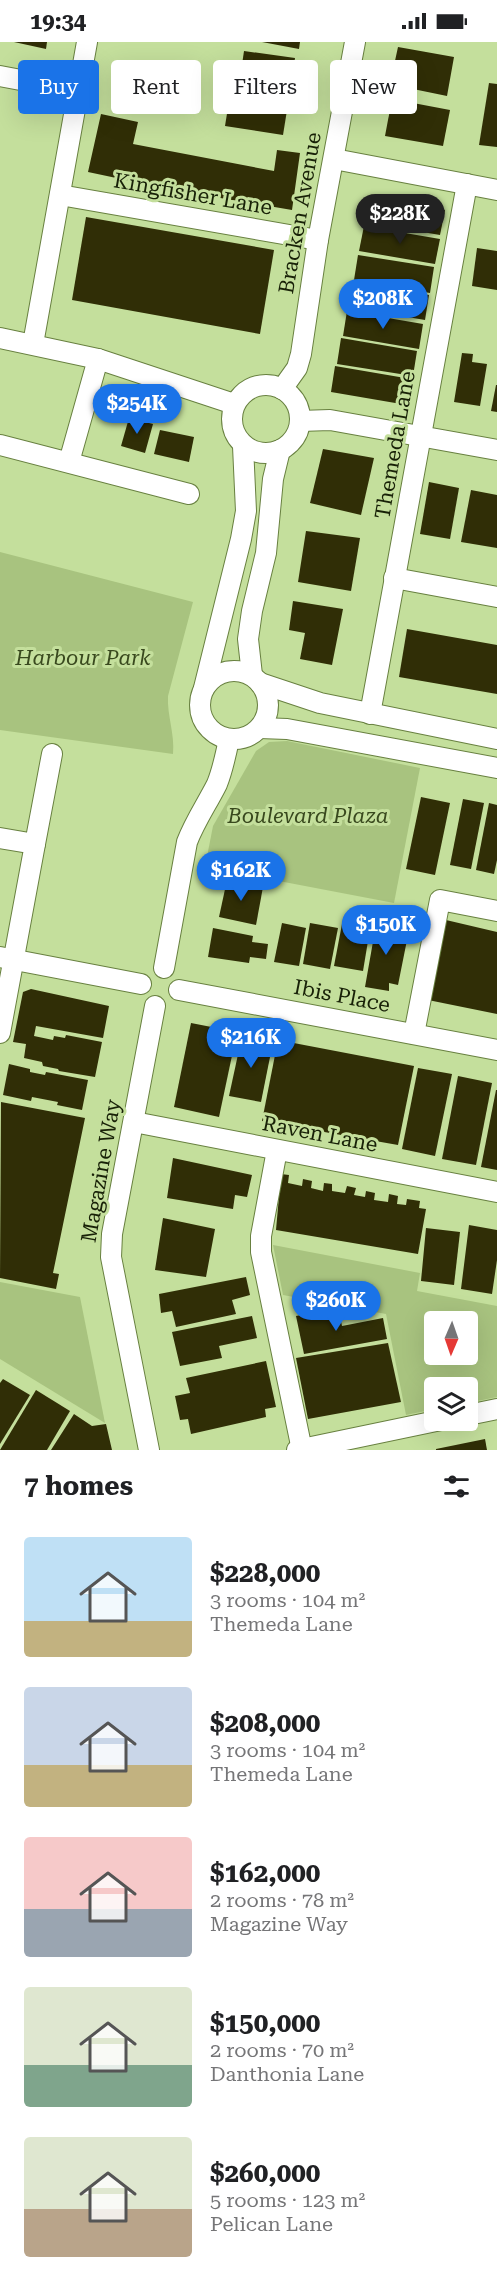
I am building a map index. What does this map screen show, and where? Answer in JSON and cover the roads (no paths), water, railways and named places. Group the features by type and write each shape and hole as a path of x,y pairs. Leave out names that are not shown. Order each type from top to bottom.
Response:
{"street":[{"path":"84,60 87,42"},
{"name":"Bracken Avenue","path":"282,388 297,368 302,354 318,240 355,42"},
{"path":"0,76 18,79"},
{"path":"33,344 75,114"},
{"path":"334,159 497,190"},
{"name":"Themeda Lane","path":"370,714 467,184"},
{"name":"Kingfisher Lane","path":"60,195 318,240"},
{"path":"0,338 98,358 234,404"},
{"path":"69,462 98,358"},
{"path":"266,384 282,388 292,396 298,406 300,421 297,433 291,443 280,450 268,454 256,452 243,446 236,436 231,425 234,404 241,394 254,386 266,384"},
{"path":"300,421 330,420 497,450"},
{"path":"0,445 189,494"},
{"path":"243,446 246,511 200,699 202,717 208,727 218,735 229,739 239,739 260,728 269,706 267,693 256,679 249,630 266,553 273,478 280,450"},
{"path":"394,578 497,597"},
{"path":"204,688 222,673 240,671 320,703 497,739"},
{"path":"260,728 287,729 497,768"},
{"path":"164,968 187,842 193,826 217,783 229,739"},
{"path":"0,1033 7,958 35,844 52,754"},
{"path":"0,838 35,844"},
{"path":"414,1034 440,900 497,911"},
{"path":"7,958 141,984"},
{"path":"164,968 175,976 179,990 173,1001 167,1005 155,1006 144,999 141,984 147,972 164,968"},
{"name":"Ibis Place","path":"179,990 497,1050"},
{"name":"Magazine Way","path":"149,1450 111,1257 112,1234 155,1006"},
{"name":"Raven Lane","path":"134,1122 497,1192"},
{"path":"277,1150 261,1236 261,1252 300,1450 424,1424"},
{"path":"478,1413 497,1409"}],"park label":[{"name":"Harbour Park","path":"83,658"},
{"name":"Boulevard Plaza","path":"308,816"}]}
